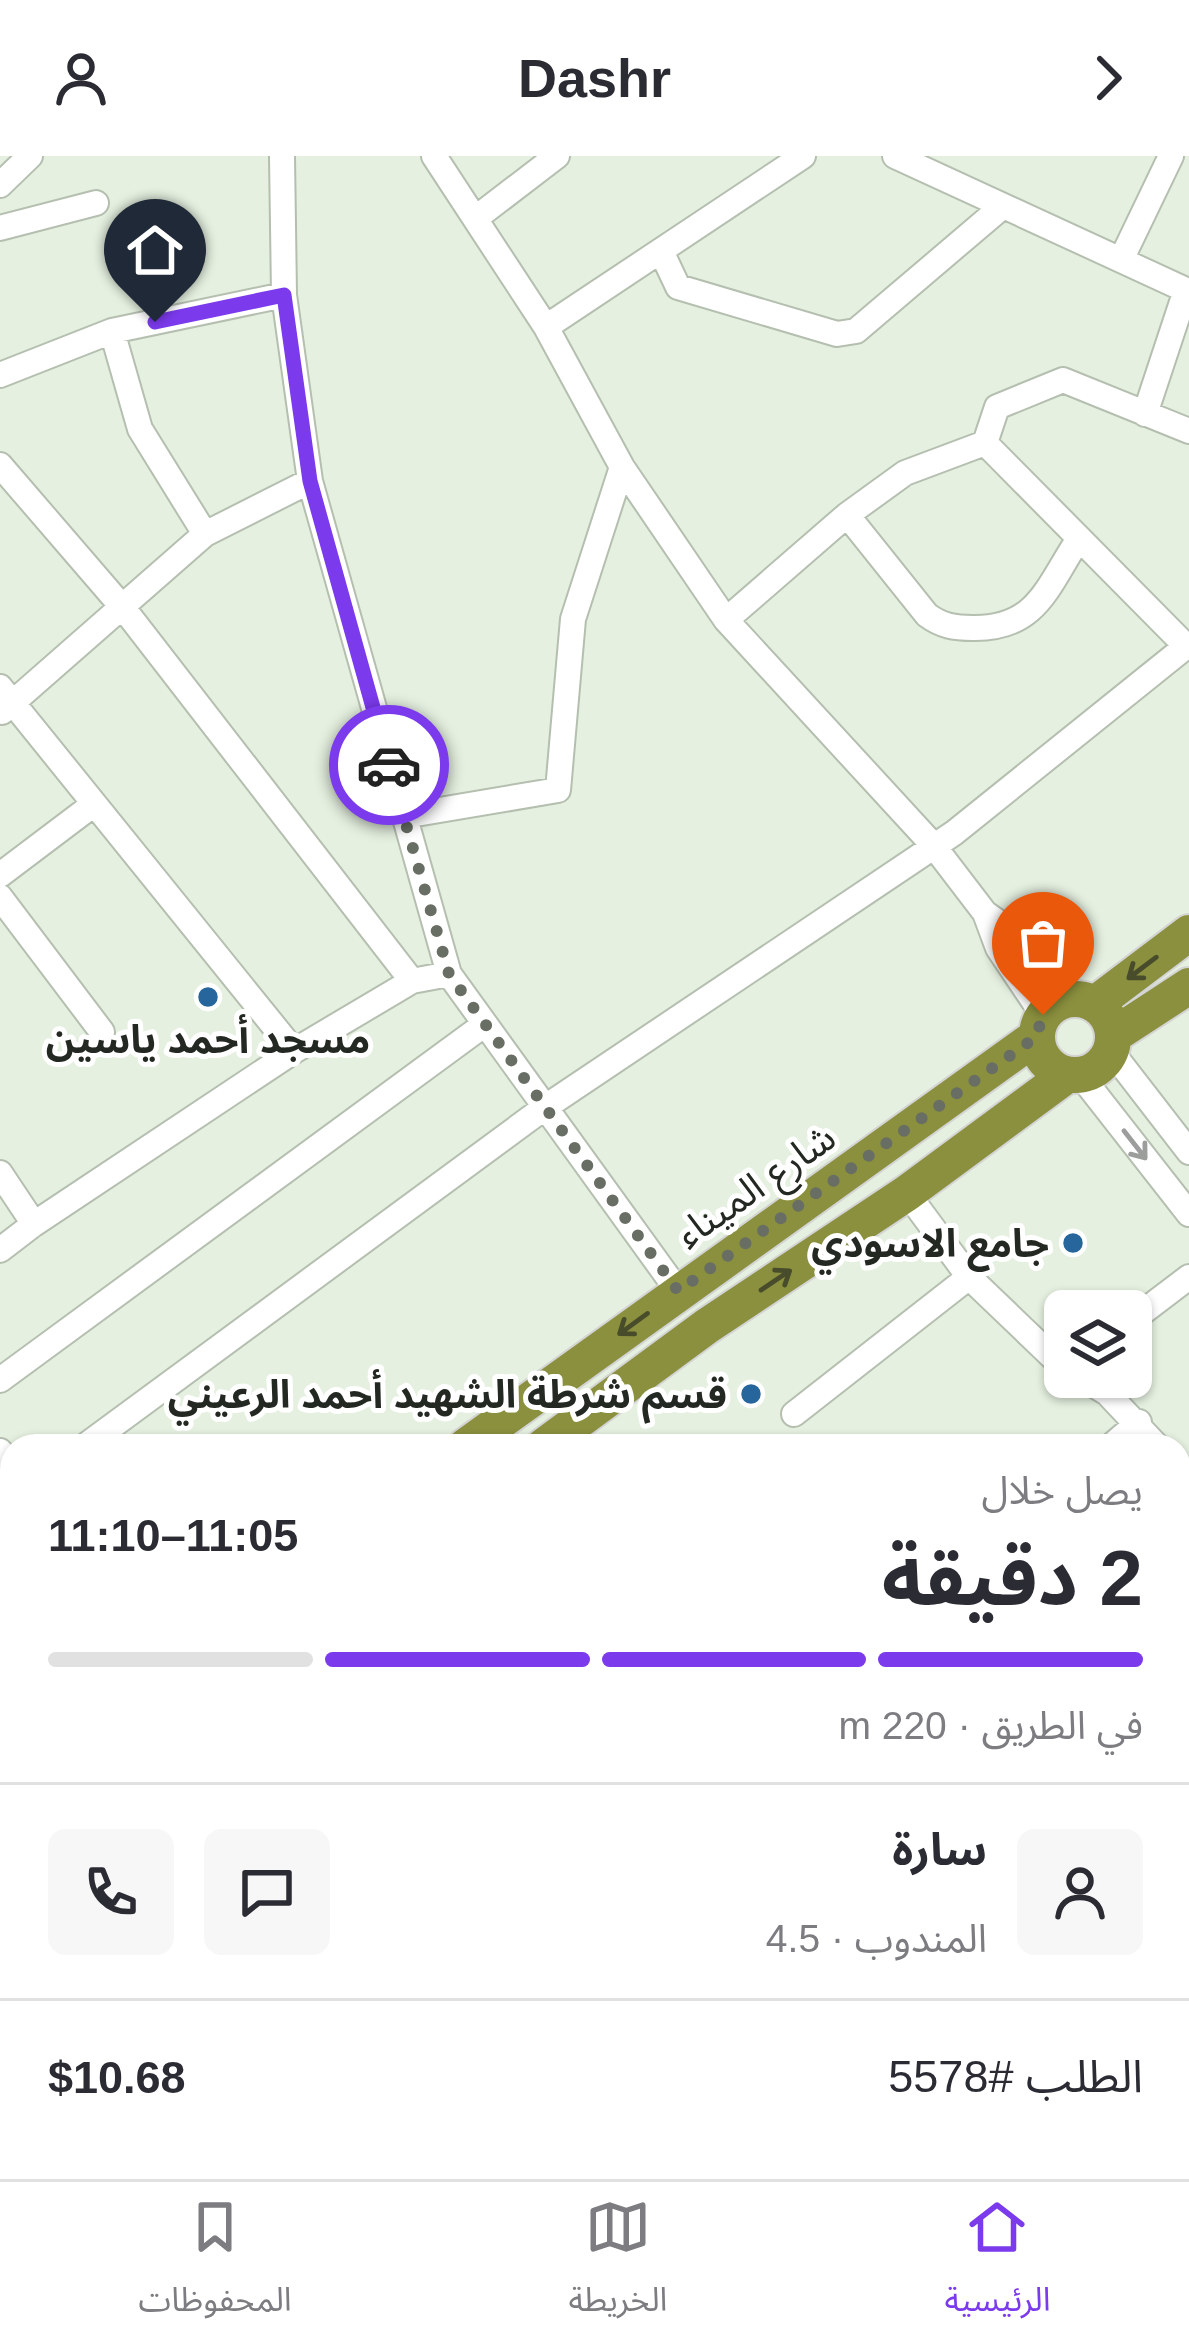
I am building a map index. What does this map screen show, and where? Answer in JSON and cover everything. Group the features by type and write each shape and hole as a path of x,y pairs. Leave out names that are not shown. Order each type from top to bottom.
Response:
{"highway":[{"name":"شارع الميناء","path":"482,1434 678,1291 1078,1024 1189,933"},
{"name":"شارع الميناء","path":"1078,1024 1189,986"},
{"path":"560,1434 707,1326 1074,1076 1094,1071 1078,1024 1040,1054 1051,1068 1074,1076"}],"street":[{"path":"0,185 30,156"},
{"path":"281,156 284,295 310,481 449,974 678,1291"},
{"path":"434,156 546,327 622,467 726,620 933,845 985,914 998,948 1078,1024 1189,1152"},
{"path":"476,218 557,156"},
{"path":"546,327 803,156"},
{"path":"895,156 1186,290 1145,414"},
{"path":"1121,260 1171,156"},
{"path":"6,217 96,203"},
{"path":"661,250 678,287 837,334 856,331 1003,206"},
{"path":"0,375 112,332 284,295"},
{"path":"112,332 140,429 206,534"},
{"path":"985,442 997,407 1063,380 1189,431"},
{"path":"726,620 847,515 905,472 985,442"},
{"path":"101,1434 544,1108 933,845 1188,645 985,442"},
{"path":"0,465 124,609 412,981"},
{"path":"404,816 558,790 573,619 622,467"},
{"path":"294,1052 94,804 4,701 124,609 206,534 310,481"},
{"path":"847,515 927,615 942,626 1013,624 1032,610 1078,540"},
{"path":"0,875 94,804"},
{"path":"0,897 102,1032"},
{"path":"0,1250 294,1052 412,981 449,974"},
{"path":"0,1380 484,1024"},
{"path":"1074,1076 1189,1214"},
{"path":"0,1173 34,1224"},
{"path":"907,1193 969,1277 1044,1349"},
{"path":"794,1414 969,1277"},
{"path":"1152,1305 1189,1277"},
{"path":"1113,1398 1148,1434"},
{"path":"1125,1434 1139,1422"}],"way so far":[{"path":"389,765 449,974 678,1291 1036,1037 1043,1015"}],"place":[{"name":"مسجد أحمد ياسين","path":"208,997"},
{"name":"جامع الاسودي","path":"1073,1243"},
{"name":"قسم شرطة الشهيد أحمد الرعيني","path":"751,1394"}],"route":[{"path":"155,322 284,295 310,481 389,765"}]}
